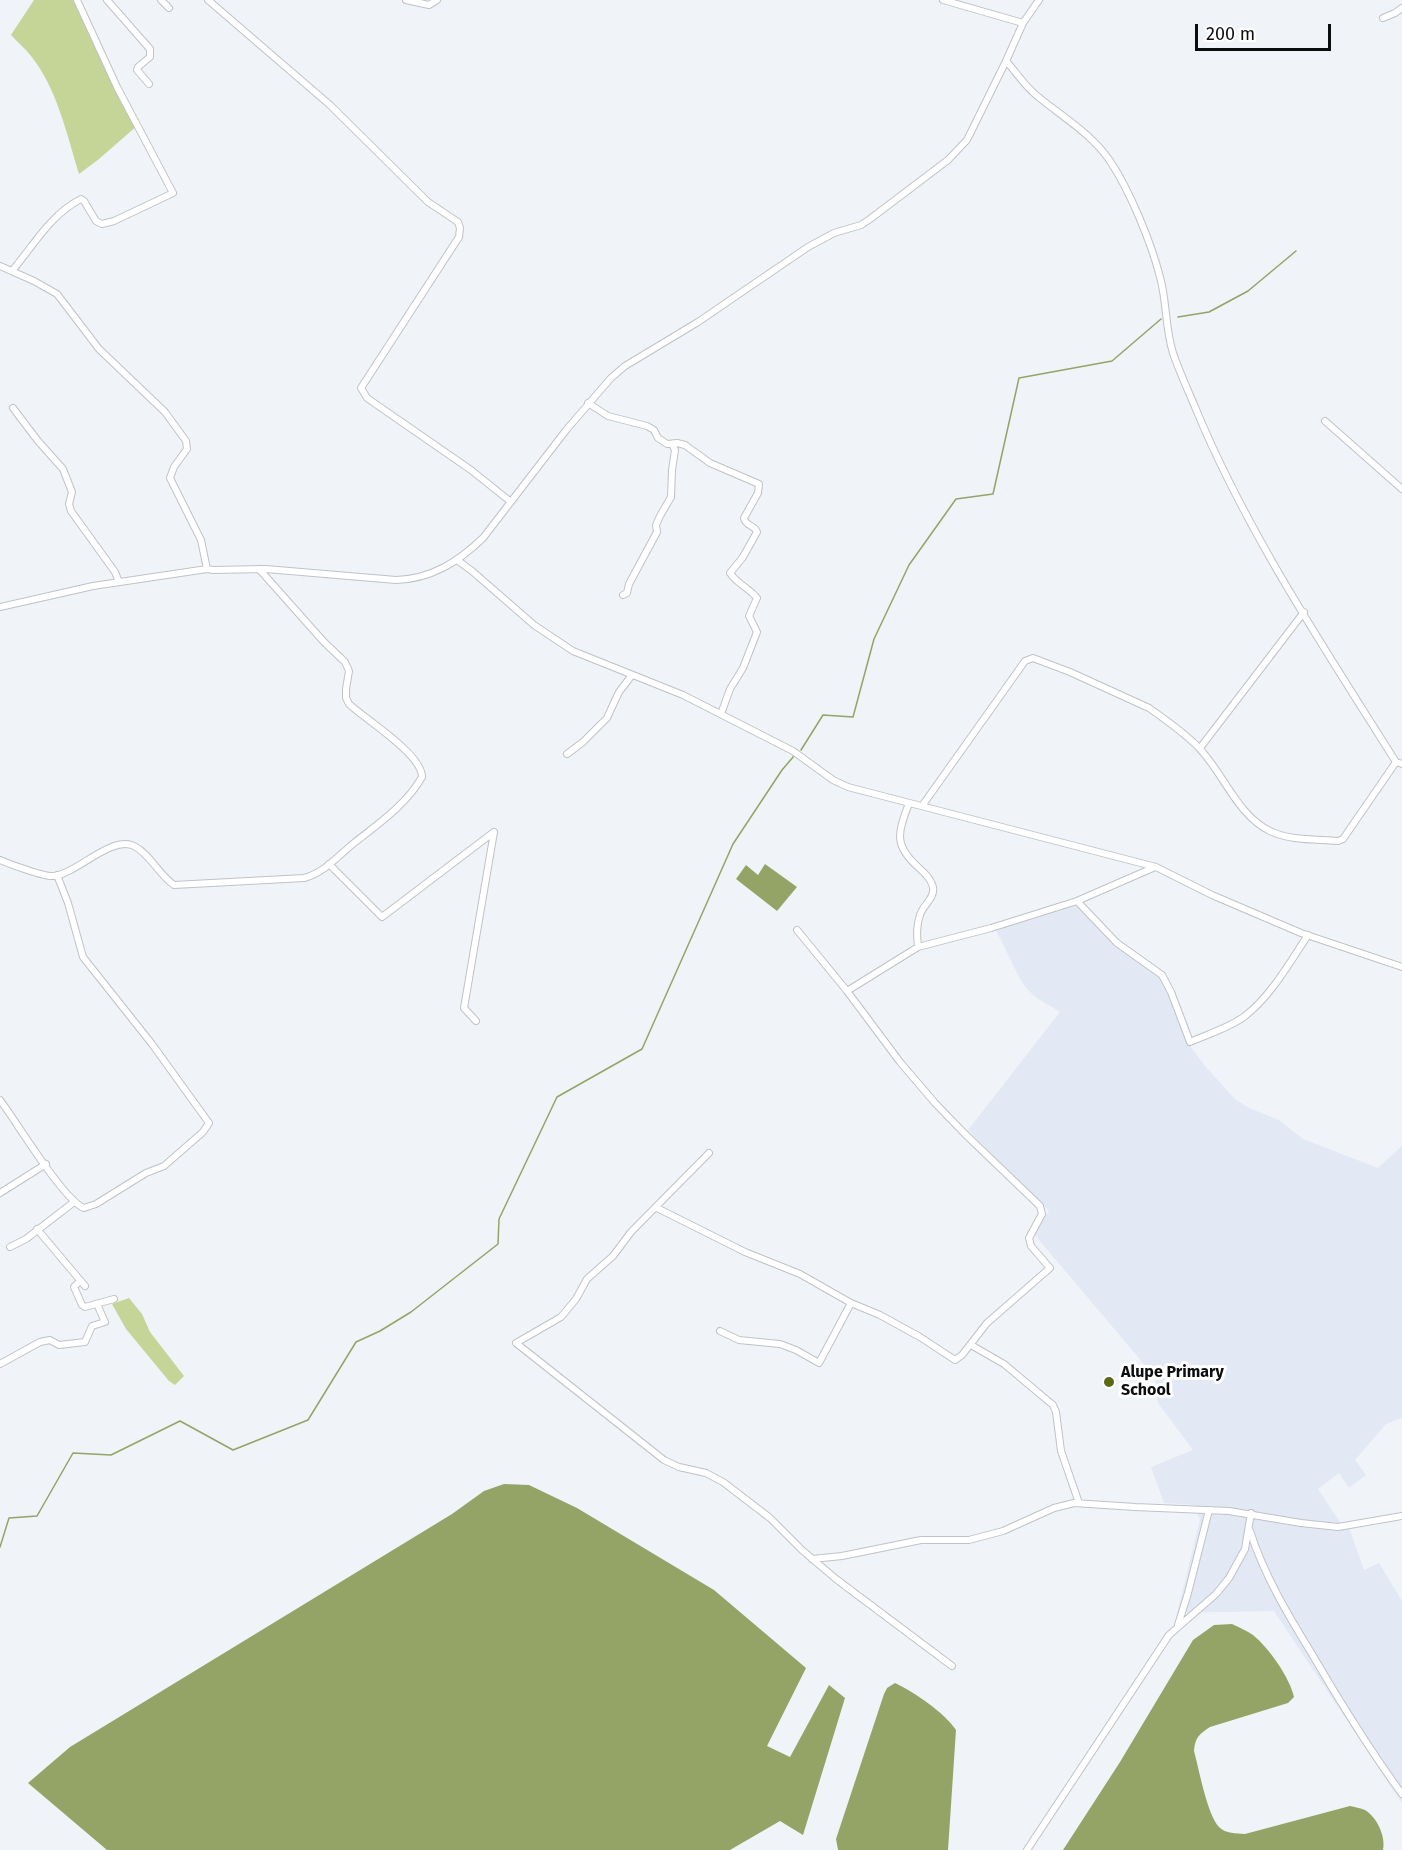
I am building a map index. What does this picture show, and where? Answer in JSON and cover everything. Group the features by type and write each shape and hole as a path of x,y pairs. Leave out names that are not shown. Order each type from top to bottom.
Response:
{"street":[{"path":"12,271 66,207 77,201 84,201 96,221 102,224 114,221 173,193 117,87 77,0"},
{"path":"107,0 150,49 150,57 137,70 149,84"},
{"path":"162,0 169,8"},
{"path":"208,0 301,78 428,202 458,222 459,237 361,388 367,398 471,470 511,502"},
{"path":"406,0 429,5 437,0"},
{"path":"943,0 1023,23"},
{"path":"0,607 119,582 207,569 259,569 361,579 407,580 439,571 457,560 483,538 588,403 625,366 698,322 808,247 834,233 861,225 948,160 966,140 1023,23 1039,0"},
{"path":"1383,18 1402,8"},
{"path":"922,806 1029,658 1070,672 1149,708 1200,748 1250,816 1272,832 1285,836 1338,841 1347,836 1366,803 1399,763 1304,612 1251,522 1218,459 1173,355 1167,331 1160,278 1135,210 1109,159 1093,140 1032,92 1006,61"},
{"path":"0,266 45,286 57,294 99,350 165,412 181,433 187,449 174,467 170,478 201,540 207,569"},
{"path":"588,403 608,416 647,426 667,444 685,445 710,463 759,484 758,493 744,518 747,524 757,532 743,557 730,573 757,598 750,616 757,632 743,668 730,689 721,714"},
{"path":"14,408 38,441 63,469 72,492 69,504 71,511 116,572 119,582"},
{"path":"1325,421 1402,489"},
{"path":"623,595 627,593 629,584 645,558 657,532 656,525 671,497 675,450 672,444"},
{"path":"457,560 534,625 573,651 682,695 721,714 793,751 833,780 848,787 1156,867 1308,935 1402,968"},
{"path":"0,860 45,875 57,875 113,847 132,845 142,852 174,885 304,878 316,874 390,814 420,782 423,774 398,743 349,704 346,689 349,671 345,662 324,642 259,569"},
{"path":"1200,748 1304,612"},
{"path":"567,754 607,718 619,692 632,675"},
{"path":"909,803 899,832 899,840 907,855 930,880 933,888 933,894 921,912 917,924 918,947"},
{"path":"329,864 382,917 494,832 464,1008 476,1021"},
{"path":"847,991 918,947 991,928 1077,900 1156,867"},
{"path":"0,1100 57,1182 74,1202 84,1208 135,1179 164,1166 209,1123 152,1044 94,974 83,957 68,903 57,875"},
{"path":"1077,900 1117,943 1162,975 1190,1042 1233,1023 1255,1007 1308,935"},
{"path":"657,1208 746,1252 800,1274 851,1304 901,1326 951,1358 959,1359 987,1323 1050,1268 1036,1253 1029,1238 1042,1214 1040,1206 935,1103 797,930"},
{"path":"709,1154 631,1232 613,1256 587,1279 576,1299 561,1317 516,1343 670,1464 706,1473 723,1482 770,1518 844,1586 952,1666"},
{"path":"0,1193 46,1164"},
{"path":"10,1247 26,1239 74,1202"},
{"path":"37,1229 83,1284 74,1287 82,1305 85,1307 114,1299"},
{"path":"0,1364 40,1342 50,1340 59,1345 85,1342 92,1326 105,1322 97,1304"},
{"path":"720,1330 739,1340 780,1344 819,1363 851,1304"},
{"path":"971,1345 1004,1364 1053,1405 1061,1451 1079,1503"},
{"path":"812,1559 842,1556 921,1540 969,1540 1003,1531 1063,1505 1079,1503 1251,1513 1301,1523 1338,1527 1402,1516"},
{"path":"1178,1626 1209,1510"},
{"path":"1027,1850 1159,1648 1178,1626 1202,1607 1229,1578 1245,1549 1250,1530 1251,1513"},
{"path":"1250,1530 1262,1565 1284,1608 1341,1704 1402,1794"}],"shaded area":[{"path":"34,0 76,0 138,125 79,174 48,82 31,56 11,35"},
{"path":"765,864 797,887 777,911 736,879 746,865 758,875"},
{"path":"1076,902 1117,947 1145,965 1163,981 1188,1043 1235,1099 1249,1108 1279,1120 1303,1139 1378,1168 1402,1146 1402,1418 1386,1424 1355,1460 1366,1475 1349,1488 1339,1473 1318,1489 1340,1522 1350,1530 1364,1570 1379,1563 1402,1601 1402,1803 1274,1611 1177,1613 1200,1520 1194,1505 1164,1503 1151,1467 1193,1450 1158,1403 1155,1377 1034,1234 1049,1211 968,1130 1060,1012 1027,989 995,928"},
{"path":"129,1298 142,1314 150,1332 184,1376 175,1385 169,1381 126,1329 112,1304"},
{"path":"504,1484 529,1485 577,1508 714,1590 806,1668 767,1746 790,1757 829,1685 845,1698 803,1835 780,1821 730,1850 107,1850 28,1783 70,1747 452,1514 484,1491"},
{"path":"1232,1624 1253,1635 1266,1648 1283,1672 1294,1697 1288,1703 1210,1727 1198,1737 1194,1751 1207,1802 1219,1827 1231,1833 1245,1834 1350,1806 1365,1810 1377,1822 1382,1833 1383,1850 1063,1850 1120,1762 1193,1640 1214,1625"},
{"path":"895,1683 911,1691 945,1717 956,1730 948,1850 838,1850 836,1839 884,1694 887,1688"}],"waterway":[{"path":"1178,317 1209,312 1248,291 1296,251"},
{"path":"801,750 823,715 853,717 874,639 909,565 956,499 993,494 1019,378 1112,361 1161,319"},
{"path":"0,1547 9,1518 37,1516 73,1453 111,1455 180,1421 233,1450 308,1420 356,1342 380,1331 411,1312 498,1244 499,1219 557,1097 642,1049 733,844 782,770 794,756"}],"place":[{"name":"Alupe Primary School","path":"1109,1382"}]}
